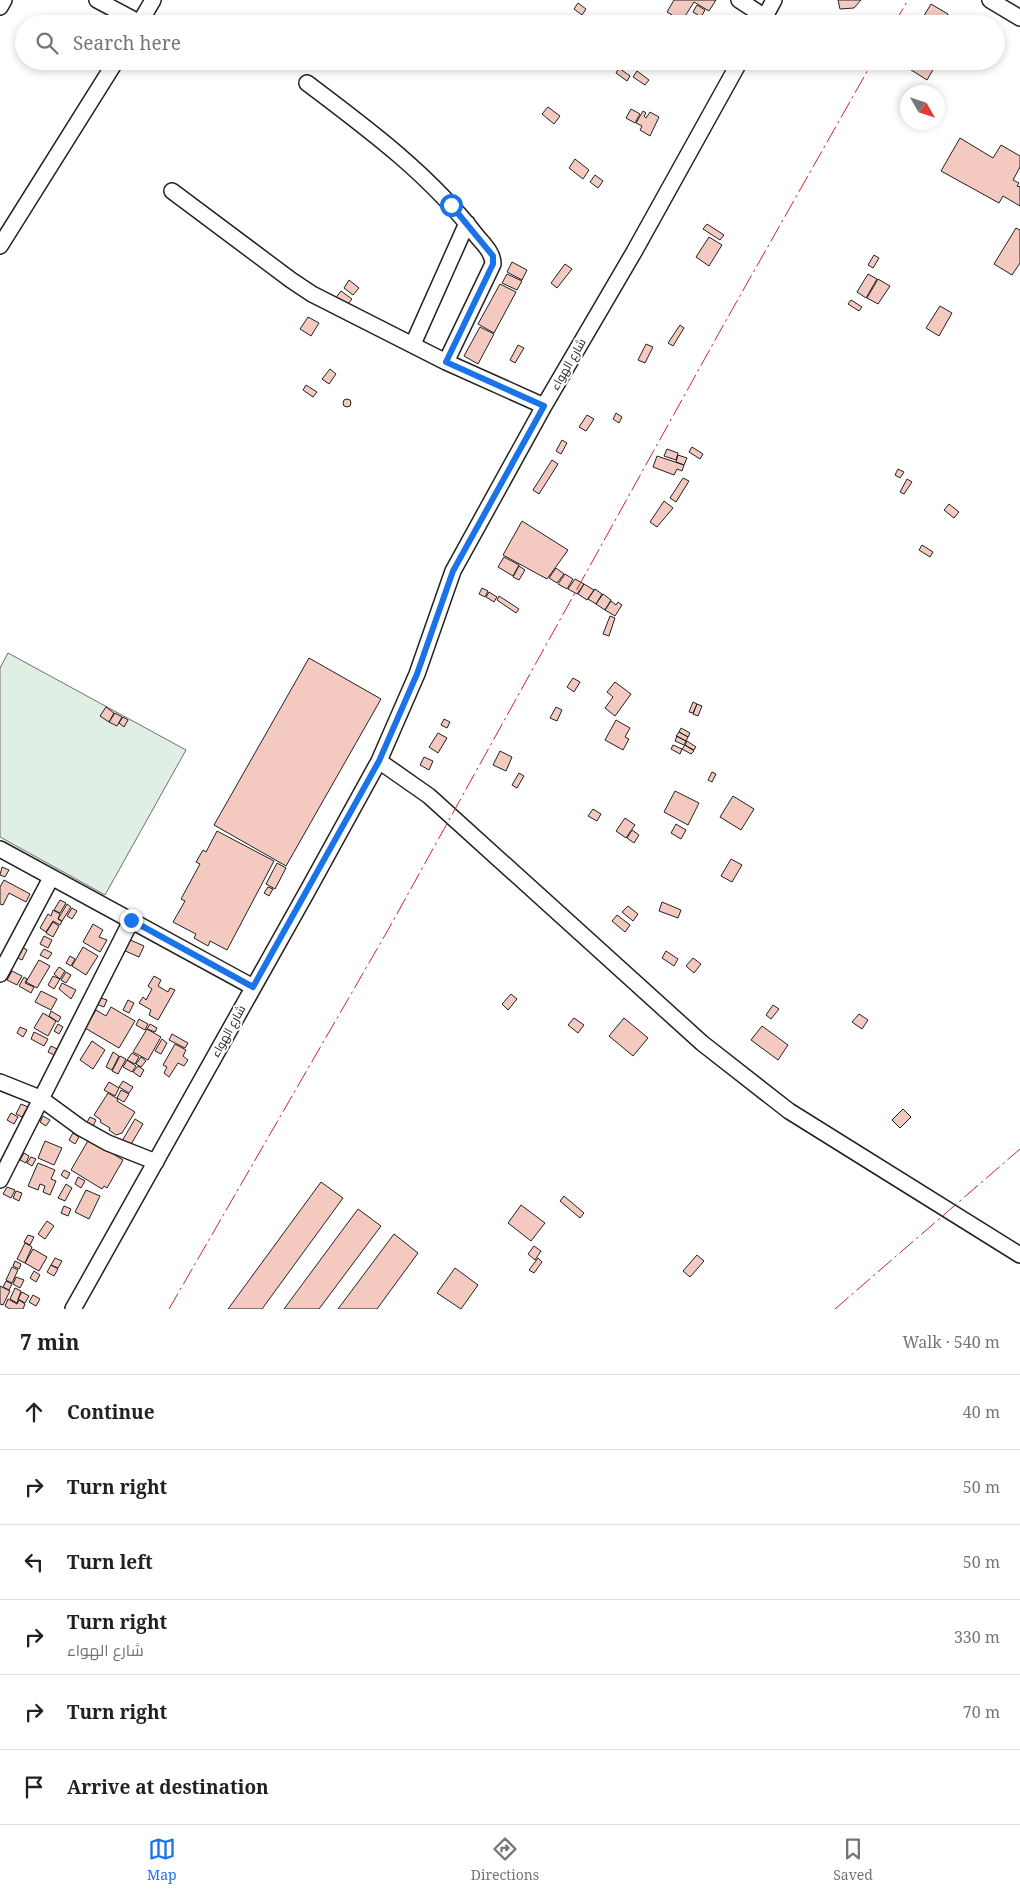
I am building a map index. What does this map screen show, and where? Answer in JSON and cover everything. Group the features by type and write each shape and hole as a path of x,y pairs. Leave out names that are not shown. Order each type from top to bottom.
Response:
{"street":[{"path":"0,7 4,0"},
{"path":"97,0 124,15"},
{"path":"144,15 153,0"},
{"path":"739,0 757,15"},
{"path":"766,15 774,0"},
{"path":"990,0 1020,18"},
{"path":"0,246 110,70"},
{"name":"شارع الهواء","path":"73,1309 379,761 417,674 453,571 544,406 634,252 735,70"},
{"path":"307,83 378,136 431,184 467,223 493,256 493,264 446,362"},
{"path":"172,192 305,289 446,362 544,406"},
{"path":"413,344 467,223"},
{"path":"379,761 429,796 702,1044 789,1111 1020,1255"},
{"path":"0,850 253,987"},
{"path":"0,974 51,878"},
{"path":"0,1180 131,920"},
{"path":"0,1082 40,1098 81,1128 108,1143 134,1155 156,1162"}],"green space":[{"path":"8,653 186,750 105,895 0,837 0,668"}],"building":[{"path":"674,0 716,0 709,11 694,2 686,15 672,15 667,12"},
{"path":"838,0 861,0 854,8 840,9"},
{"path":"578,3 586,9 582,15 574,9"},
{"path":"931,4 948,14 947,15 924,15"},
{"path":"697,5 705,10 702,15 693,12"},
{"path":"618,70 622,70 630,76 627,81 616,73"},
{"path":"911,70 933,70 927,80"},
{"path":"637,71 649,80 645,85 633,77"},
{"path":"548,107 560,116 554,124 542,114"},
{"path":"631,109 640,114 635,123 626,118"},
{"path":"643,111 646,113 644,116 646,118 650,112 659,117 650,136 640,130 642,126 636,123"},
{"path":"960,138 993,158 1001,145 1020,156 1020,167 1013,180 1019,183 1017,186 1020,187 1020,206 1003,196 999,203 941,171"},
{"path":"575,159 589,170 583,179 569,168"},
{"path":"595,175 603,181 598,188 590,182"},
{"path":"707,224 724,235 720,240 703,229"},
{"path":"1016,228 1020,230 1020,263 1012,275 994,264"},
{"path":"709,237 722,245 709,266 696,257"},
{"path":"874,255 879,258 873,268 868,265"},
{"path":"512,262 527,270 522,280 507,272"},
{"path":"565,264 572,269 557,288 551,283"},
{"path":"507,274 522,281 517,290 502,283"},
{"path":"868,274 877,279 866,298 857,292"},
{"path":"878,279 890,286 878,304 867,298"},
{"path":"349,280 359,288 353,295 344,288"},
{"path":"500,284 516,292 494,333 478,324"},
{"path":"341,291 352,299 345,308 334,300"},
{"path":"851,300 862,307 859,311 848,304"},
{"path":"940,306 952,313 939,336 926,328"},
{"path":"308,317 319,323 311,336 300,329"},
{"path":"680,325 684,328 673,346 668,343"},
{"path":"480,327 494,334 478,364 464,356"},
{"path":"646,344 653,347 645,363 638,360"},
{"path":"518,345 524,348 515,363 510,360"},
{"path":"330,369 336,374 329,384 322,379"},
{"path":"306,385 317,392 313,397 303,390"},
{"path":"347,399 351,403 347,407 343,403"},
{"path":"616,413 622,417 619,423 613,419"},
{"path":"587,415 594,419 586,431 579,427"},
{"path":"562,440 567,443 561,454 556,451"},
{"path":"692,447 703,454 700,459 689,452"},
{"path":"667,449 678,453 676,460 664,456"},
{"path":"678,455 687,458 684,465 676,462"},
{"path":"657,456 684,465 682,471 677,469 674,475 653,467"},
{"path":"552,460 558,464 539,494 533,490"},
{"path":"898,469 904,472 900,478 895,475"},
{"path":"683,478 689,481 676,502 670,498"},
{"path":"907,479 912,482 904,494 900,492"},
{"path":"664,501 673,508 657,527 650,522"},
{"path":"949,504 959,512 954,518 944,510"},
{"path":"522,521 568,550 547,579 503,555"},
{"path":"922,545 933,552 930,557 919,550"},
{"path":"504,557 519,565 513,576 498,567"},
{"path":"519,566 525,570 519,580 513,577"},
{"path":"556,568 564,574 557,583 549,578"},
{"path":"565,574 573,579 567,589 558,584"},
{"path":"575,579 584,584 577,594 568,589"},
{"path":"584,584 594,590 587,600 578,594"},
{"path":"482,588 488,591 485,597 479,594"},
{"path":"595,589 602,594 596,604 588,599"},
{"path":"489,592 497,597 494,602 486,597"},
{"path":"603,594 611,600 605,610 596,604"},
{"path":"499,596 519,609 516,613 497,600"},
{"path":"611,601 616,605 618,602 622,605 615,616 605,610"},
{"path":"610,616 615,618 609,636 603,634"},
{"path":"309,658 381,699 286,866 214,825"},
{"path":"573,678 580,682 574,692 567,687"},
{"path":"615,682 631,694 615,716 605,708 613,697 607,692"},
{"path":"693,702 697,704 693,713 689,712"},
{"path":"697,704 702,706 698,716 693,714"},
{"path":"106,707 114,713 109,722 100,716"},
{"path":"556,707 562,710 557,721 550,718"},
{"path":"115,713 122,717 117,726 109,722"},
{"path":"123,717 128,720 124,727 119,723"},
{"path":"444,719 450,722 447,728 441,725"},
{"path":"616,720 630,728 625,737 629,739 623,750 605,740"},
{"path":"681,728 690,733 688,737 679,732"},
{"path":"679,732 688,737 686,741 676,736"},
{"path":"438,733 447,738 438,753 429,747"},
{"path":"677,736 686,741 684,745 675,741"},
{"path":"687,741 696,747 694,750 685,745"},
{"path":"673,745 682,749 680,754 671,749"},
{"path":"685,745 694,751 691,754 682,749"},
{"path":"500,751 512,757 506,771 493,765"},
{"path":"424,757 433,761 429,770 420,765"},
{"path":"712,772 716,774 712,782 708,780"},
{"path":"519,773 524,776 517,788 512,785"},
{"path":"675,791 699,803 688,825 664,812"},
{"path":"733,796 754,809 741,830 720,817"},
{"path":"593,809 601,814 597,821 588,816"},
{"path":"625,818 635,825 626,838 616,831"},
{"path":"676,824 686,830 681,839 671,833"},
{"path":"632,830 639,835 634,843 627,838"},
{"path":"217,831 274,861 227,950 210,941 208,946 194,938 196,934 173,922 185,901 181,899 200,864 196,862 203,850 206,852"},
{"path":"731,859 742,865 732,882 721,876"},
{"path":"277,863 286,868 275,889 266,884"},
{"path":"2,867 9,870 5,877 0,875"},
{"path":"4,880 30,894 26,902 9,893 3,905 0,904 0,887"},
{"path":"268,887 273,889 269,896 264,893"},
{"path":"60,900 66,903 60,913 54,910"},
{"path":"662,902 681,910 678,918 659,911"},
{"path":"67,904 71,907 62,921 58,919"},
{"path":"628,906 638,914 633,921 622,912"},
{"path":"72,908 77,911 72,919 67,916"},
{"path":"53,910 60,914 58,919 62,921 60,925 53,921 46,932 40,928 48,914 51,916"},
{"path":"617,915 630,925 625,932 612,921"},
{"path":"53,922 59,926 53,937 46,933"},
{"path":"93,924 103,930 99,937 107,940 100,952 83,942"},
{"path":"44,936 52,940 48,948 40,944"},
{"path":"128,939 144,946 139,957 123,950"},
{"path":"22,947 27,950 22,960 16,957"},
{"path":"83,947 98,956 86,975 72,966"},
{"path":"44,949 52,953 48,959 40,955"},
{"path":"666,951 678,959 674,966 662,958"},
{"path":"70,956 75,959 71,966 66,963"},
{"path":"693,958 701,964 694,973 686,966"},
{"path":"39,960 50,966 37,988 26,982"},
{"path":"59,967 65,971 60,979 54,974"},
{"path":"12,971 22,976 17,985 7,980"},
{"path":"66,972 71,975 66,983 61,980"},
{"path":"53,976 60,979 54,989 48,985"},
{"path":"154,976 161,980 158,986 168,992 170,988 175,990 158,1020 149,1015 151,1010 139,1003 143,997 146,1000 152,989 148,986"},
{"path":"24,977 27,979 25,983 34,987 31,993 19,986"},
{"path":"62,983 76,990 71,999 59,989"},
{"path":"41,991 57,999 51,1010 35,1002"},
{"path":"511,994 517,999 508,1010 502,1004"},
{"path":"98,997 107,1000 104,1007 96,1004"},
{"path":"128,1000 134,1003 129,1013 123,1010"},
{"path":"773,1005 779,1009 771,1019 766,1015"},
{"path":"111,1007 135,1021 119,1048 85,1028 96,1010 106,1016"},
{"path":"51,1011 61,1017 58,1022 49,1016"},
{"path":"43,1013 56,1021 48,1036 34,1028"},
{"path":"859,1014 868,1020 862,1029 852,1022"},
{"path":"574,1018 584,1025 578,1033 568,1025"},
{"path":"624,1018 648,1038 633,1056 609,1036"},
{"path":"139,1019 148,1024 145,1030 136,1025"},
{"path":"58,1024 63,1027 59,1034 54,1031"},
{"path":"150,1024 157,1028 155,1032 147,1029"},
{"path":"762,1026 788,1045 778,1060 751,1040"},
{"path":"20,1027 27,1030 23,1037 17,1033"},
{"path":"147,1029 161,1037 148,1060 133,1052"},
{"path":"34,1032 48,1039 44,1046 31,1039"},
{"path":"172,1034 188,1043 185,1048 169,1040"},
{"path":"162,1039 167,1043 161,1054 155,1051"},
{"path":"92,1041 105,1050 93,1069 80,1060"},
{"path":"175,1044 186,1050 183,1056 188,1060 184,1066 178,1063 169,1077 164,1073 167,1067 163,1065"},
{"path":"51,1046 57,1049 54,1055 48,1052"},
{"path":"113,1052 119,1056 112,1070 106,1067"},
{"path":"132,1053 139,1057 135,1064 127,1060"},
{"path":"120,1056 126,1059 118,1074 112,1071"},
{"path":"141,1057 146,1061 141,1067 136,1064"},
{"path":"127,1060 136,1066 132,1072 123,1067"},
{"path":"138,1066 144,1070 140,1077 133,1072"},
{"path":"123,1081 133,1087 129,1093 119,1087"},
{"path":"109,1082 119,1088 115,1096 104,1090"},
{"path":"121,1090 129,1094 124,1102 117,1098"},
{"path":"108,1093 135,1112 122,1133 116,1135 94,1115"},
{"path":"21,1104 28,1107 22,1117 16,1114"},
{"path":"903,1109 911,1117 900,1128 892,1120"},
{"path":"11,1113 18,1117 14,1124 7,1120"},
{"path":"43,1116 50,1120 46,1126 40,1122"},
{"path":"90,1117 96,1120 92,1128 86,1124"},
{"path":"135,1119 143,1124 130,1146 122,1141"},
{"path":"73,1133 79,1137 75,1144 69,1140"},
{"path":"89,1139 123,1160 107,1188 104,1186 102,1189 71,1170"},
{"path":"45,1141 62,1148 54,1165 38,1158"},
{"path":"24,1153 29,1156 26,1163 20,1160"},
{"path":"31,1157 36,1159 32,1166 27,1163"},
{"path":"38,1163 55,1170 51,1179 56,1181 50,1195 43,1192 45,1186 40,1184 38,1190 28,1186"},
{"path":"64,1170 70,1173 67,1179 61,1175"},
{"path":"78,1177 85,1181 81,1188 75,1184"},
{"path":"321,1182 343,1198 262,1309 228,1309"},
{"path":"66,1184 72,1188 65,1201 58,1198"},
{"path":"7,1187 15,1190 11,1198 3,1194"},
{"path":"86,1190 100,1196 89,1219 75,1212"},
{"path":"16,1191 22,1193 19,1201 13,1198"},
{"path":"564,1196 584,1213 580,1218 560,1201"},
{"path":"521,1205 545,1223 531,1241 508,1223"},
{"path":"64,1206 71,1209 68,1216 61,1213"},
{"path":"358,1209 381,1226 319,1309 284,1309"},
{"path":"47,1221 54,1226 45,1239 38,1234"},
{"path":"394,1234 418,1253 377,1309 338,1309"},
{"path":"28,1235 34,1237 30,1245 24,1242"},
{"path":"25,1243 32,1247 25,1263 17,1259"},
{"path":"534,1246 541,1251 535,1260 528,1254"},
{"path":"33,1249 47,1257 39,1271 25,1263"},
{"path":"697,1255 704,1261 690,1277 683,1271"},
{"path":"55,1258 62,1261 58,1268 51,1265"},
{"path":"538,1258 542,1262 534,1273 529,1270"},
{"path":"15,1261 21,1264 19,1269 13,1266"},
{"path":"51,1265 58,1269 54,1276 47,1272"},
{"path":"12,1267 18,1270 12,1283 6,1280"},
{"path":"455,1268 478,1285 461,1309 437,1293"},
{"path":"34,1271 40,1275 36,1282 30,1278"},
{"path":"16,1277 24,1280 20,1288 13,1284"},
{"path":"6,1281 12,1284 9,1290 3,1287"},
{"path":"0,1286 10,1291 3,1305 0,1304"},
{"path":"15,1288 21,1291 17,1303 10,1299"},
{"path":"22,1292 29,1296 25,1303 18,1299"},
{"path":"33,1295 40,1299 36,1306 29,1302"},
{"path":"8,1299 17,1304 19,1300 25,1304 23,1309 10,1309 5,1306"}],"power":[{"path":"899,15 908,0"},
{"path":"169,1309 388,930 724,324 868,70"},
{"path":"835,1309 1020,1149"}],"route":[{"path":"131,920 253,987 379,761 417,674 453,571 544,406 446,362 493,264 493,256 451,205"}]}
